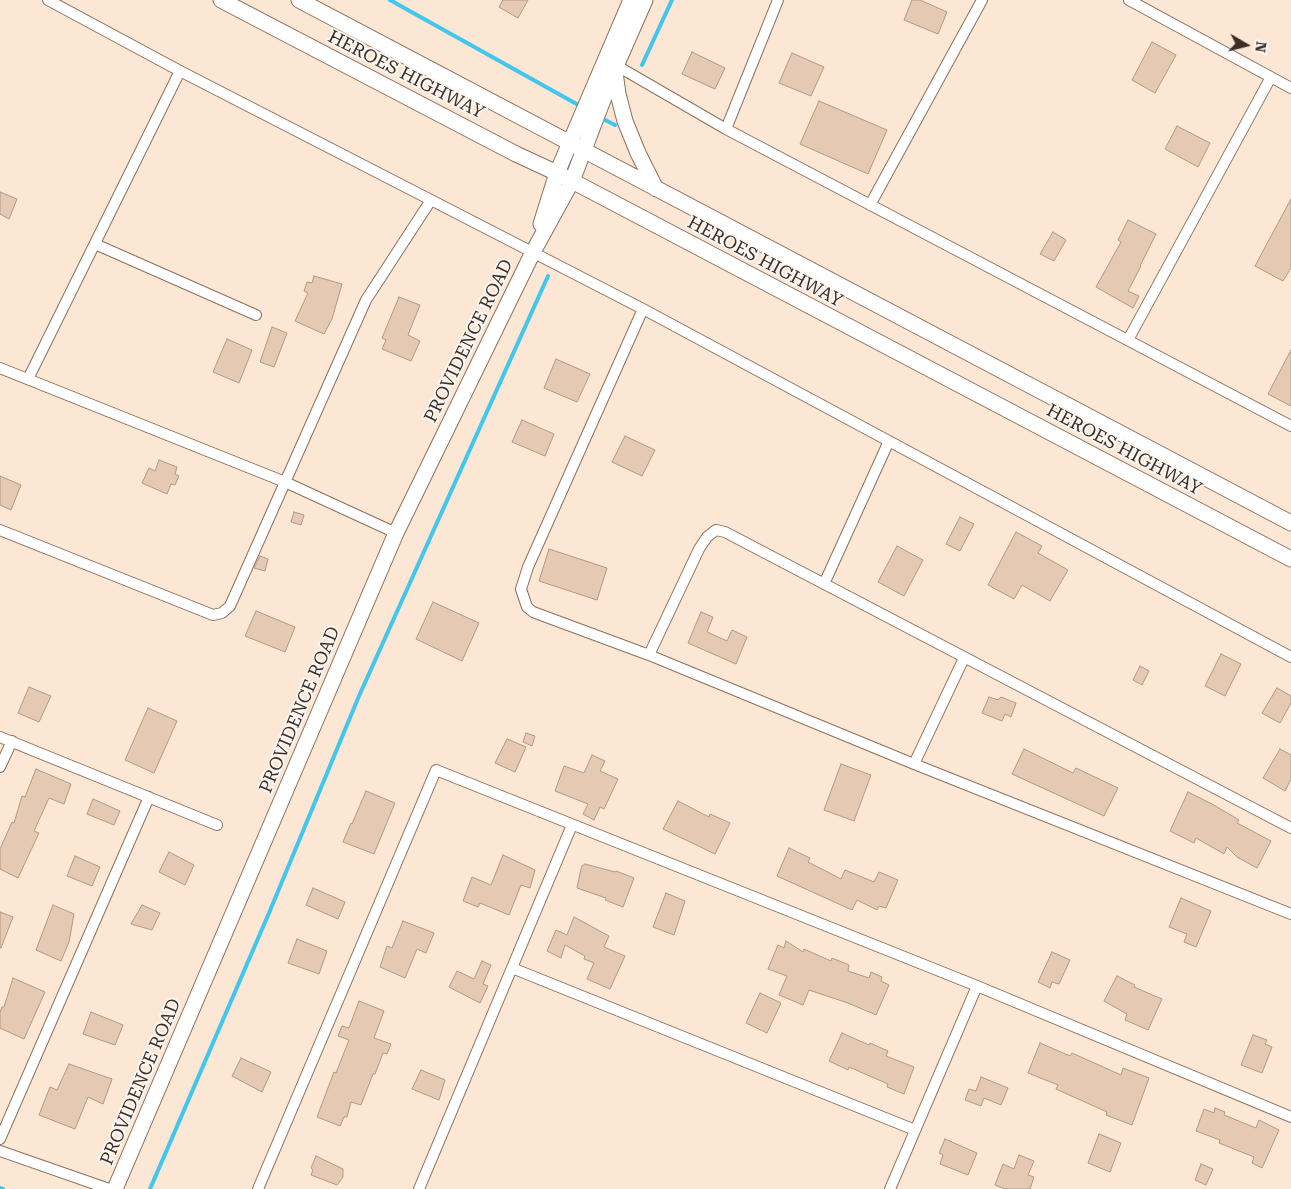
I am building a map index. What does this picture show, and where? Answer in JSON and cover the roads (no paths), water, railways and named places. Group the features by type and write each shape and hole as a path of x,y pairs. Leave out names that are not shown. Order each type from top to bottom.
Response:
{"main road":[{"name":"HEROES HIGHWAY","path":"221,0 516,154 557,173 1291,559"},
{"name":"HEROES HIGHWAY","path":"299,0 1291,523"},
{"name":"PROVIDENCE ROAD","path":"115,1189 396,533 533,252 572,181 584,151 631,0"},
{"name":"PROVIDENCE ROAD","path":"533,252 557,173 570,143 645,0"},
{"path":"612,65 626,121 638,153 656,189"}],"street":[{"path":"48,0 180,71 643,309 1291,657"},
{"path":"726,129 778,0"},
{"path":"870,204 982,0"},
{"path":"1129,0 1291,88"},
{"path":"612,65 726,129 1291,426"},
{"path":"28,379 180,71"},
{"path":"1128,340 1271,77"},
{"path":"0,530 213,615 222,612 230,606 366,300 431,200"},
{"path":"94,244 256,315"},
{"path":"643,309 528,567 521,589 527,607 533,612 649,655 914,764 1291,914"},
{"path":"0,368 285,482 396,533"},
{"path":"824,584 889,441"},
{"path":"649,655 707,536 716,530 725,532 1291,828"},
{"path":"914,764 964,658"},
{"path":"0,736 217,825"},
{"path":"0,767 12,741"},
{"path":"258,1189 436,770 976,986 1291,1117"},
{"path":"0,1139 150,797"},
{"path":"419,1189 572,825"},
{"path":"512,968 915,1130"},
{"path":"890,1189 976,986"},
{"path":"0,1150 109,1189"}],"waterway":[{"path":"390,0 582,107"},
{"path":"642,65 672,0"},
{"path":"599,117 615,125"},
{"path":"150,1189 269,913 359,696 548,276"}]}
